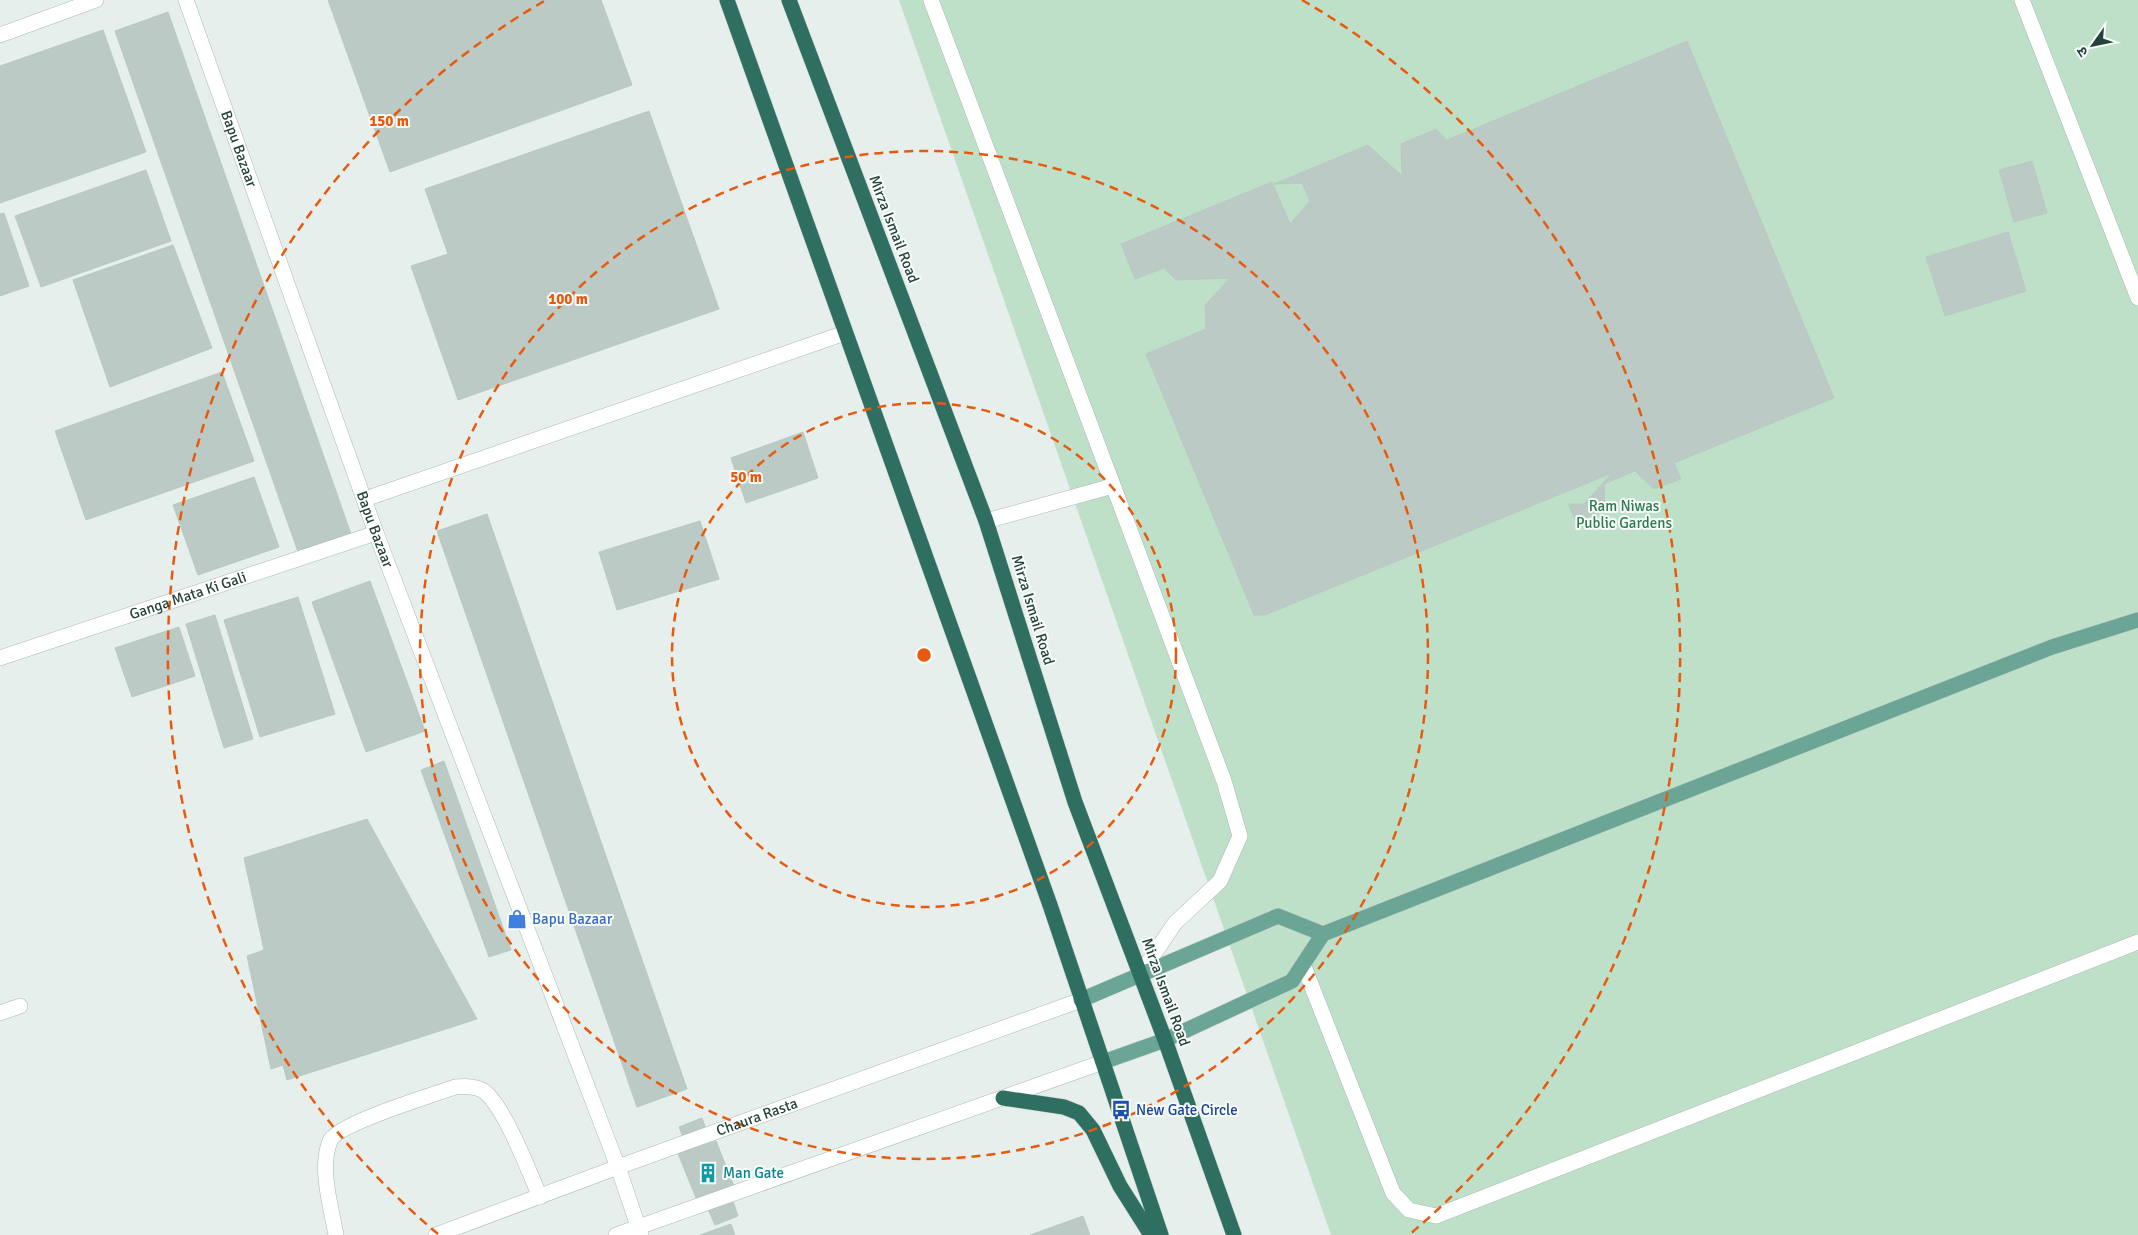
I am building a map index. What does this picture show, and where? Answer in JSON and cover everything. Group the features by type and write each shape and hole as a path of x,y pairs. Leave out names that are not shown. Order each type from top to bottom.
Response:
{"highway":[{"path":"727,0 1050,905 1161,1235"},
{"name":"Mirza Ismail Road","path":"789,0 986,521 1075,802 1141,973 1234,1235"},
{"path":"1003,1098 1064,1107 1079,1113 1094,1130 1120,1186 1151,1235"}],"main road":[{"path":"1103,1062 1165,1040 1292,980 1323,934 2052,647 2138,620"},
{"path":"1081,1000 1278,916 1323,934"}],"street":[{"path":"0,35 96,0"},
{"path":"931,0 1224,781 1240,836 1220,882 1175,923 1141,973"},
{"path":"2022,0 2138,298"},
{"name":"Bapu Bazaar","path":"190,1 376,534 618,1167 640,1231"},
{"path":"365,499 845,333"},
{"path":"986,521 1113,486"},
{"name":"Ganga Mata Ki Gali","path":"0,658 376,534"},
{"path":"1303,964 1393,1193 1409,1210 1436,1216 2138,942"},
{"name":"Chaura Rasta","path":"436,1235 618,1167 1081,1000"},
{"path":"0,1013 20,1006"},
{"path":"616,1235 640,1231 1103,1062"},
{"path":"336,1235 327,1180 326,1157 331,1139 341,1130 359,1121 455,1087 470,1086 483,1091 496,1106 515,1140 540,1197"}],"green space":[{"name":"Ram Niwas Public Gardens","path":"899,0 2138,0 2138,1235 1331,1235"}],"building":[{"path":"328,0 601,0 632,85 390,172"},
{"path":"168,12 351,534 298,552 115,31"},
{"path":"103,30 146,152 0,203 0,66"},
{"path":"1687,41 1834,398 1674,463 1681,479 1654,489 1635,471 1604,484 1605,510 1576,522 1568,504 1584,504 1612,473 1265,615 1254,615 1146,354 1206,329 1205,305 1230,278 1176,280 1164,268 1135,279 1121,244 1272,182 1290,224 1310,201 1302,183 1274,184 1368,145 1402,176 1401,144 1436,129 1447,140"},
{"path":"649,111 719,309 458,400 411,266 448,254 425,189"},
{"path":"2032,161 2047,213 2014,222 1999,170"},
{"path":"146,170 171,241 41,287 15,216"},
{"path":"4,213 29,286 0,296 0,214"},
{"path":"2008,232 2026,291 1945,316 1926,257"},
{"path":"173,245 212,348 110,387 73,280"},
{"path":"222,372 254,461 86,520 55,431"},
{"path":"803,432 818,478 746,503 731,458"},
{"path":"254,477 279,547 198,575 173,505"},
{"path":"487,514 687,1089 637,1107 437,531"},
{"path":"700,521 719,579 617,610 599,552"},
{"path":"370,581 425,731 366,752 312,602"},
{"path":"298,597 335,714 260,737 224,620"},
{"path":"215,615 253,739 224,748 186,624"},
{"path":"179,627 195,676 132,697 115,648"},
{"path":"444,761 511,950 489,957 421,770"},
{"path":"367,819 477,1019 287,1080 283,1065 271,1069 247,956 264,950 244,858"},
{"name":"Man Gate","path":"702,1118 711,1143 716,1141 738,1196 732,1198 738,1216 715,1225 706,1205 700,1208 677,1151 687,1147 679,1127"},
{"path":"1083,1216 1090,1235 1030,1235"},
{"path":"731,1224 735,1235 700,1235"}],"place":[{"name":"Bapu Bazaar","path":"517,919"},
{"name":"New Gate Circle","path":"1121,1110"},
{"name":"Man Gate","path":"708,1173"}]}
